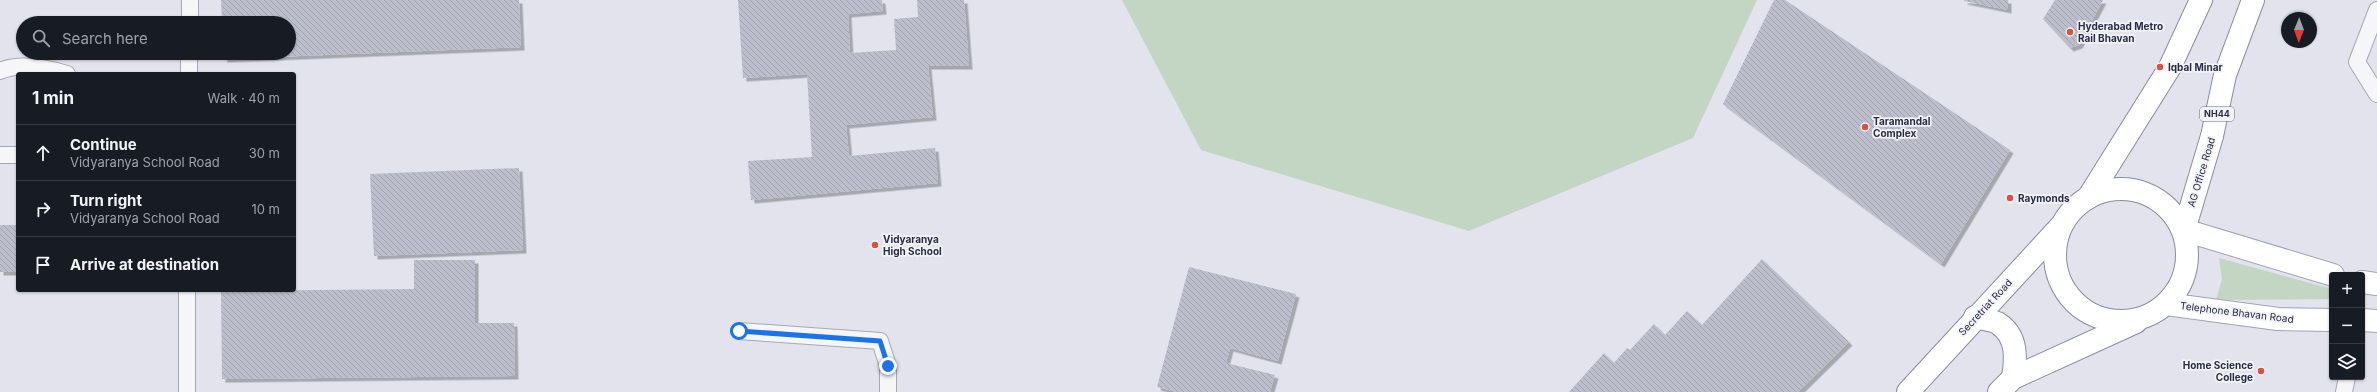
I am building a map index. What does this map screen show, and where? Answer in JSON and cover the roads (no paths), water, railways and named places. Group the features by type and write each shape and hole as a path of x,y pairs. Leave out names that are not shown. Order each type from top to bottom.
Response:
{"main road":[{"name":"NH44","path":"2088,198 2110,190 2130,190 2152,197 2171,211 2184,230 2188,255 2185,274 2162,307 2136,318 2103,318 2082,309 2066,292 2056,268 2056,245 2063,224 2070,213 2088,198 2170,67 2201,0"},
{"name":"AG Office Road","path":"2184,230 2212,136 2225,75 2253,0"},
{"name":"Secretriat Road","path":"1908,392 1975,317 2063,224"},
{"path":"2184,230 2329,274"},
{"path":"2365,282 2377,284"},
{"path":"2006,385 2162,307"},
{"name":"Telephone Bhavan Road","path":"2162,307 2278,319 2329,320"},
{"path":"1975,317 1999,323 2010,336 2017,355 2006,385"},
{"path":"2365,320 2377,320"}],"lane":[{"path":"190,0 190,16"},
{"path":"2377,10 2357,62 2377,94"},
{"path":"189,60 189,72"},
{"path":"0,71 10,66 50,69 60,72"},
{"path":"0,155 16,155"},
{"path":"187,292 187,392"},
{"path":"739,331 880,341 888,366 888,392"},
{"path":"2344,392 2346,380"}],"place":[{"name":"Hyderabad Metro Rail Bhavan","path":"2070,32"},
{"name":"Iqbal Minar","path":"2160,67"},
{"name":"Taramandal Complex","path":"1865,127"},
{"name":"Raymonds","path":"2010,198"},
{"name":"Vidyaranya High School","path":"875,245"},
{"name":"Home Science College","path":"2261,371"}]}
